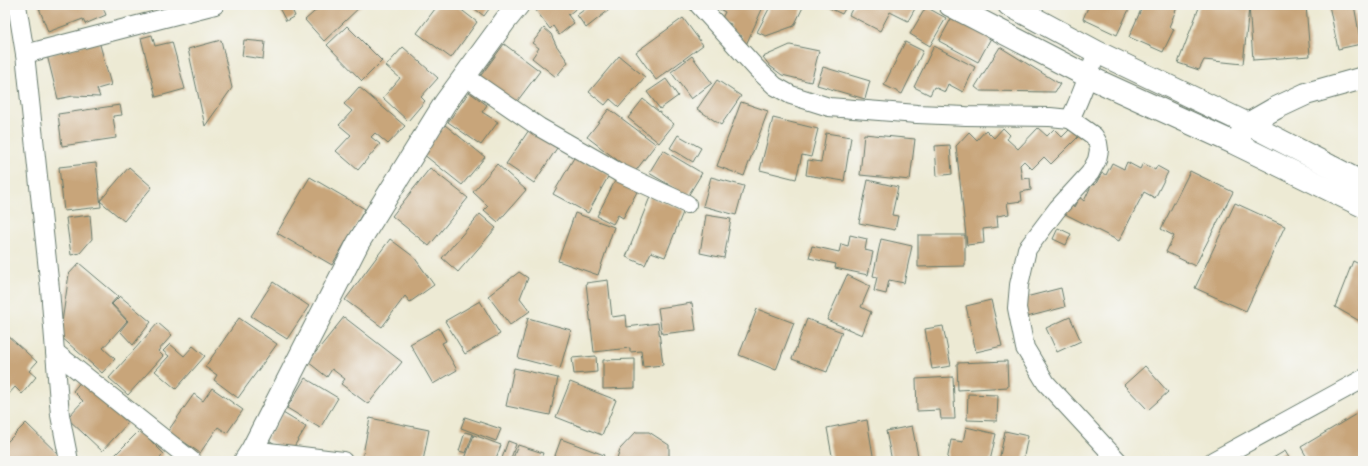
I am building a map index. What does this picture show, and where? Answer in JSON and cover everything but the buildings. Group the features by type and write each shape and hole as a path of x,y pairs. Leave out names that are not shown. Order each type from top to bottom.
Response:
{"main road":[{"path":"248,456 358,243 445,104 518,5"},
{"path":"950,5 1087,76 1234,143 1363,206"},
{"path":"1009,5 1097,52 1248,124 1363,183"},
{"path":"1234,143 1248,124 1276,108 1306,94 1363,78"}],"street":[{"path":"17,5 25,54 50,289 60,415 69,461"},
{"path":"25,54 215,5"},
{"path":"700,5 757,69 775,86 791,95 829,107 868,111 1050,117 1070,119 1094,136 1098,143 1099,150 1097,160 1090,173 1058,208 1027,249 1019,285 1017,308 1024,348 1046,383 1118,461"},
{"path":"1070,119 1080,100 1087,76 1097,52"},
{"path":"466,77 539,127 618,172 687,204"},
{"path":"55,352 192,461"},
{"path":"1213,461 1363,379"},
{"path":"248,456 343,461"}]}
